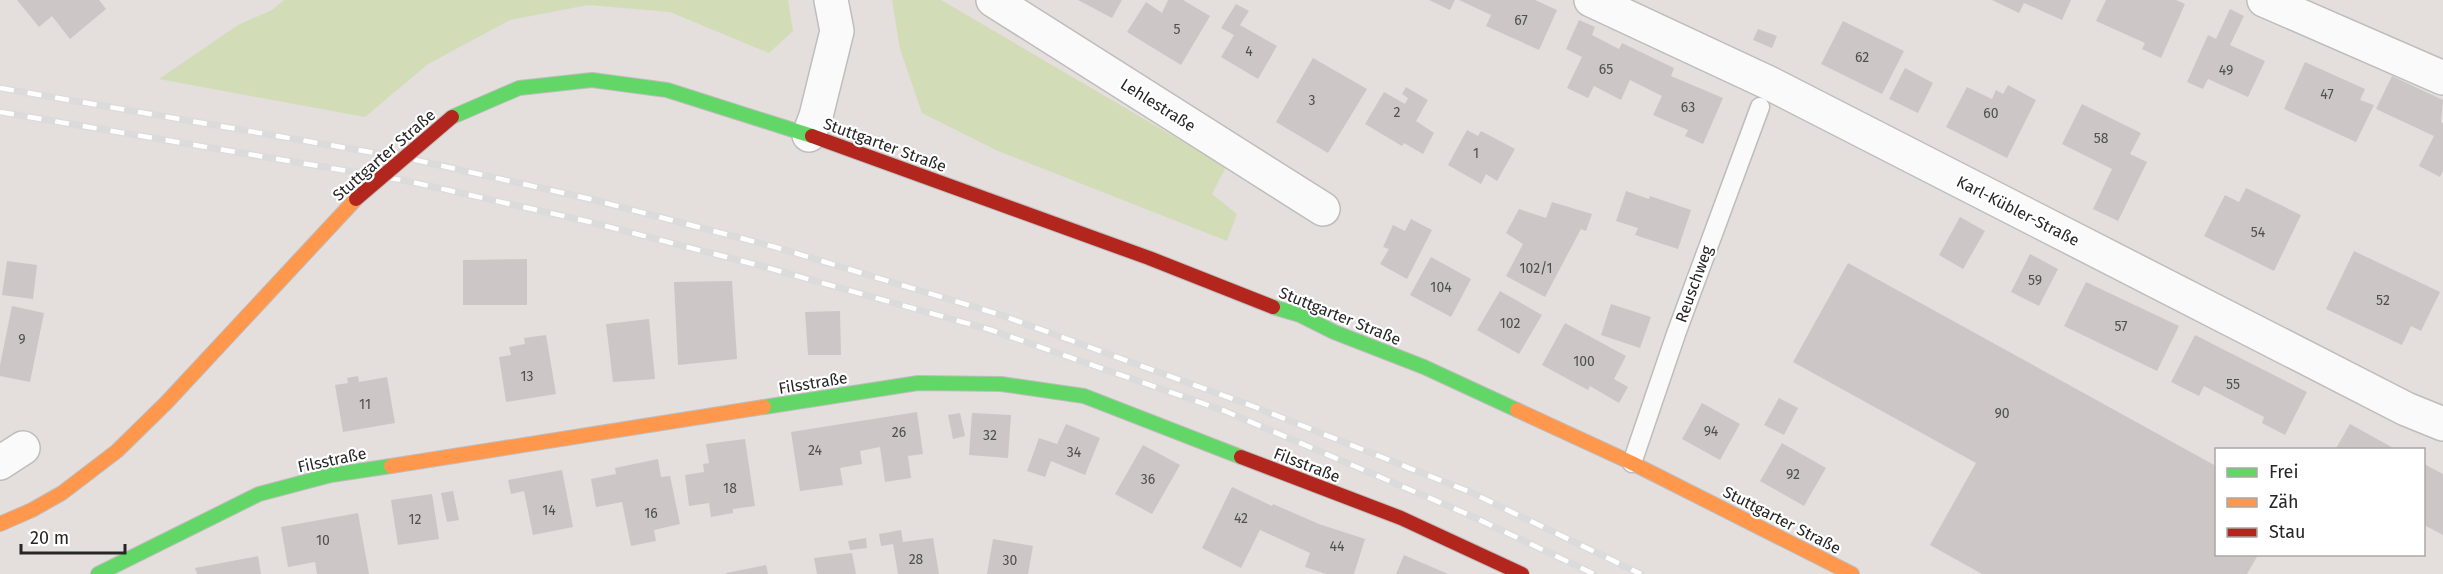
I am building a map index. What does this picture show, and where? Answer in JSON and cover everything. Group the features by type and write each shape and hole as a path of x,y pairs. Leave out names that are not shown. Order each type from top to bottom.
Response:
{"main road":[{"name":"Stuttgarter Straße","path":"0,524 19,517 76,486 123,448 356,199 452,117 519,88 592,80 667,90 815,130 1299,315 1334,332 1424,367 1632,463 1851,574"},
{"name":"Filsstraße","path":"98,574 260,494 331,474 929,383 1001,384 1084,396 1401,518 1522,574"}],"street":[{"path":"815,130 837,31 831,0"},
{"name":"Lehlestraße","path":"993,0 1323,209"},
{"name":"Karl-Kübler-Straße","path":"1592,0 1769,83 2406,409 2443,424"},
{"path":"2264,0 2443,78"}],"lane":[{"name":"Reuschweg","path":"1632,463 1672,344 1760,107"}],"green space":[{"path":"284,0 788,0 793,31 769,53 670,12 588,5 510,20 428,64 365,117 159,79 238,25 272,10"},
{"path":"892,0 941,0 1226,167 1212,194 1237,214 1227,241 998,151 922,113 900,49"}],"building":[{"path":"17,0 99,0 106,9 70,39 52,16 39,27"},
{"path":"1078,0 1122,0 1112,18"},
{"path":"1168,0 1183,0 1210,16 1181,65 1127,32 1146,2 1162,13"},
{"path":"1429,0 1455,0 1450,10"},
{"path":"1459,0 1535,0 1557,10 1539,50 1486,26 1491,15"},
{"path":"1992,0 2071,0 2062,20 2024,3 2019,13"},
{"path":"2106,0 2176,0 2185,4 2161,58 2142,49 2145,43 2096,21"},
{"path":"1236,4 1249,11 1240,25 1277,46 1258,79 1221,57 1234,35 1221,28"},
{"path":"2230,9 2244,16 2230,45 2265,61 2248,97 2208,79 2203,89 2187,82 2208,35 2216,39"},
{"path":"1579,20 1595,27 1592,35 1619,49 1622,43 1674,68 1671,76 1723,98 1703,144 1685,136 1688,130 1653,115 1662,96 1630,80 1621,100 1594,86 1588,98 1567,88 1582,57 1566,49"},
{"path":"1843,21 1904,51 1882,94 1821,64"},
{"path":"1758,29 1777,36 1772,48 1753,40"},
{"path":"1313,58 1367,89 1328,153 1276,122"},
{"path":"2305,62 2365,89 2360,100 2374,105 2356,142 2284,109"},
{"path":"1905,68 1933,83 1918,113 1889,99"},
{"path":"2392,76 2443,100 2441,122 2443,123 2443,171 2440,177 2419,166 2434,136 2376,109"},
{"path":"2008,85 2036,100 2007,158 1946,127 1967,87 1992,99 1996,90 2003,94"},
{"path":"1406,87 1428,100 1416,121 1434,133 1423,154 1404,143 1402,146 1365,124 1384,92 1405,104 1408,98 1402,94"},
{"path":"2082,104 2141,133 2130,154 2147,162 2118,221 2093,209 2112,169 2062,144"},
{"path":"1467,130 1478,136 1481,131 1515,149 1497,181 1486,174 1481,184 1448,165"},
{"path":"2246,188 2301,215 2274,271 2204,236 2225,195 2239,202"},
{"path":"1626,191 1649,199 1650,196 1691,210 1678,249 1635,235 1638,228 1616,221"},
{"path":"1552,202 1592,214 1586,231 1581,229 1545,297 1506,276 1523,244 1506,233 1519,209 1546,218"},
{"path":"1960,217 1985,231 1963,269 1939,255"},
{"path":"1411,219 1432,230 1407,279 1380,264 1389,249 1383,247 1393,225 1405,231"},
{"path":"2354,251 2440,292 2421,331 2411,326 2402,345 2326,309"},
{"path":"2030,254 2058,269 2039,306 2011,292"},
{"path":"1431,257 1471,279 1451,317 1410,295"},
{"path":"527,259 527,305 463,305 463,260"},
{"path":"7,261 37,265 33,299 2,295"},
{"path":"1848,263 2215,465 2215,556 2257,556 2247,574 1982,574 1930,545 1976,463 1793,362"},
{"path":"732,281 737,359 678,365 674,282"},
{"path":"2086,282 2179,326 2157,371 2064,326"},
{"path":"1500,291 1542,315 1519,354 1477,330"},
{"path":"1611,304 1651,317 1640,348 1601,335"},
{"path":"12,306 44,313 30,382 0,376 0,365"},
{"path":"840,311 841,355 808,355 805,312"},
{"path":"649,319 655,379 613,382 606,324"},
{"path":"1565,323 1626,356 1614,379 1628,387 1619,403 1590,386 1588,390 1542,365"},
{"path":"546,335 556,394 506,402 499,357 511,355 509,347 525,344 524,338"},
{"path":"2195,335 2307,392 2285,435 2262,423 2264,417 2204,386 2199,396 2171,382"},
{"path":"358,376 359,382 387,377 395,423 343,432 335,385 348,383 347,378"},
{"path":"1779,398 1798,408 1784,435 1764,425"},
{"path":"1702,403 1740,424 1720,460 1682,439"},
{"path":"917,412 923,454 908,456 911,478 885,482 880,447 860,451 862,464 840,468 843,485 800,491 791,432"},
{"path":"960,413 965,436 953,439 948,415"},
{"path":"972,413 1011,415 1008,458 969,455"},
{"path":"1066,424 1100,438 1085,475 1051,461 1045,477 1027,471 1039,438 1057,444"},
{"path":"2350,424 2393,448 2336,448"},
{"path":"745,439 755,506 733,509 733,513 711,517 709,503 689,506 685,475 704,472 703,464 709,463 706,444"},
{"path":"1782,443 1826,468 1804,506 1760,481"},
{"path":"1143,445 1180,465 1152,514 1115,494"},
{"path":"658,459 661,477 670,476 680,524 654,530 656,541 631,546 622,502 596,507 591,479 616,474 615,468"},
{"path":"2425,465 2443,474 2443,535 2425,526"},
{"path":"562,470 573,527 533,535 524,491 511,494 508,480"},
{"path":"1232,487 1272,506 1273,504 1319,524 1365,539 1354,574 1326,574 1305,567 1310,553 1260,530 1241,568 1202,548"},
{"path":"453,491 459,520 447,522 441,493"},
{"path":"432,494 439,539 398,545 391,500"},
{"path":"358,513 369,574 317,574 315,562 288,567 281,527"},
{"path":"901,530 903,542 933,538 939,574 898,574 893,544 881,546 879,534"},
{"path":"866,538 867,548 850,550 848,541"},
{"path":"993,539 1033,546 1028,574 987,574"},
{"path":"852,553 856,574 817,574 814,558"},
{"path":"1404,555 1448,574 1396,574"},
{"path":"258,556 261,574 197,574 195,568"},
{"path":"766,565 768,574 726,574 726,573"}],"railway":[{"path":"0,88 416,160 590,199 775,247 998,314 1255,407 1470,492 1641,574"},
{"path":"0,112 407,181 586,221 765,267 991,330 1225,411 1467,514 1594,574"}],"traffic: fast":[{"path":"452,117 519,88 592,80 667,90 812,136"},
{"path":"1273,307 1300,315 1334,332 1424,367 1517,410"},
{"path":"764,407 918,383 1001,384 1084,396 1241,457"},
{"path":"98,574 259,494 331,475 391,466"}],"traffic: slow":[{"path":"0,524 62,493 117,451 166,403 356,199"},
{"path":"391,466 764,407"},
{"path":"1517,410 1632,463 1852,574"}],"traffic: jam":[{"path":"356,199 452,117"},
{"path":"812,136 1149,258 1273,307"},
{"path":"1241,457 1401,518 1522,574"}]}
